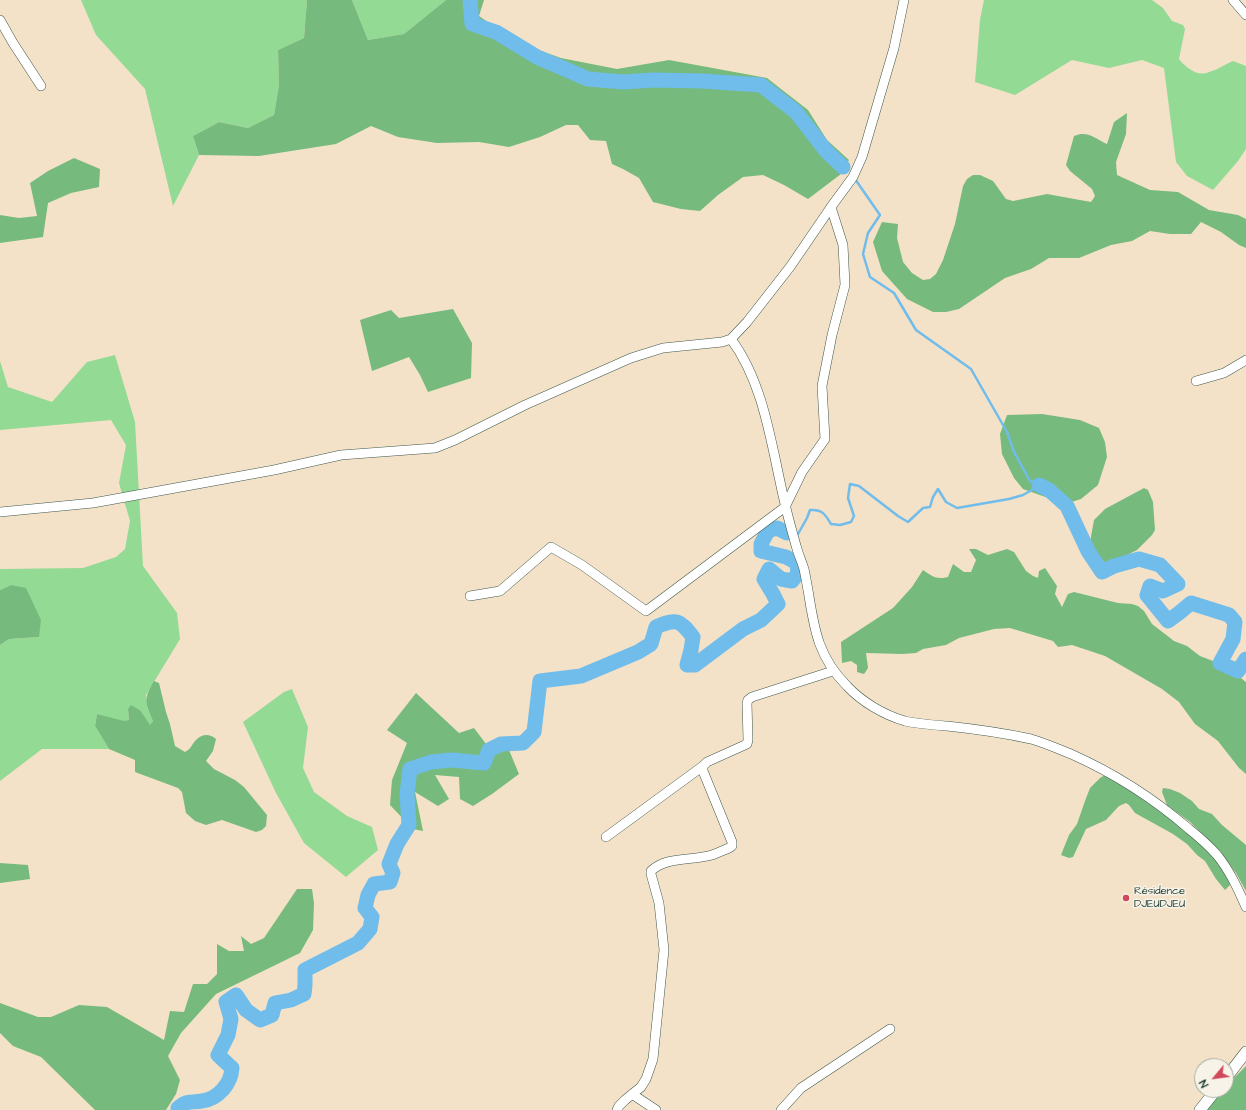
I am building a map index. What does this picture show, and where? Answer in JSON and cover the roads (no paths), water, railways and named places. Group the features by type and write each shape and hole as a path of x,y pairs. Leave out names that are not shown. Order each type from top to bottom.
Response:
{"main road":[{"path":"1234,1068 1246,1052"},
{"path":"1200,1110 1210,1098"}],"street":[{"path":"0,512 93,504 274,470 340,455 377,451 435,448 455,440 525,405 631,358 663,348 722,342 731,339 747,322 790,267 853,177 862,157 894,48 904,0"},
{"path":"1234,0 1246,15"},
{"path":"0,20 40,86"},
{"path":"470,596 500,591 551,546 582,564 646,611 786,507 802,472 825,439 822,386 832,335 845,285 843,245 831,207"},
{"path":"731,339 741,353 749,369 762,404 786,507 803,566 809,606 816,637 823,654 833,671 848,688 870,705 891,716 906,721 981,730 1032,739 1055,747 1112,774 1141,792 1170,813 1216,854 1234,880 1246,907"},
{"path":"1196,381 1224,373 1246,360"},
{"path":"606,837 707,762 747,744 747,703 752,697 833,671"},
{"path":"618,1110 619,1106 641,1087 646,1079 653,1059 664,950 659,903 651,871 654,868 668,862 711,855 732,846 732,842 703,771 703,766"},
{"path":"781,1110 801,1088 890,1029"},
{"path":"632,1094 656,1110"}],"waterway":[{"path":"470,0 472,24 496,32 537,57 588,79 624,82 652,80 702,81 761,85 796,112 826,151 843,167"},
{"path":"855,179 880,215 868,233 863,254 870,277 894,293 916,330 971,369 1007,432 1014,452 1030,481 1039,485"},
{"path":"798,534 810,510 820,511 827,517 831,524 840,525 851,522 854,516 848,498 850,484 859,486 908,522 923,508 930,507 933,497 938,489 946,502 957,508 1009,499 1023,495 1039,486"},
{"path":"1039,485 1049,490 1067,506 1088,551 1102,572 1114,566 1139,559 1160,565 1178,584 1163,591 1150,586 1147,595 1168,621 1191,603 1229,615 1235,622 1233,639 1220,663 1238,671 1246,659"},
{"path":"182,1110 178,1108 184,1104 208,1100 218,1094 223,1090 229,1080 232,1068 218,1055 228,1035 231,1019 226,1002 236,995 246,1010 260,1020 272,1015 275,1003 291,1000 304,994 305,970 358,943 370,929 372,917 365,908 368,895 374,884 390,882 393,873 389,864 397,844 409,825 407,794 410,769 431,762 452,760 484,763 489,750 501,744 523,743 534,732 540,681 581,676 638,652 651,644 656,627 663,624 678,622 685,627 693,637 687,665 695,665 743,629 761,620 778,604 764,579 769,569 781,579 792,581 798,573 797,563 786,557 761,551 761,544 768,531 777,528 787,533"}],"place":[{"name":"Résidence DJEUDJEU","path":"1126,898"}]}
